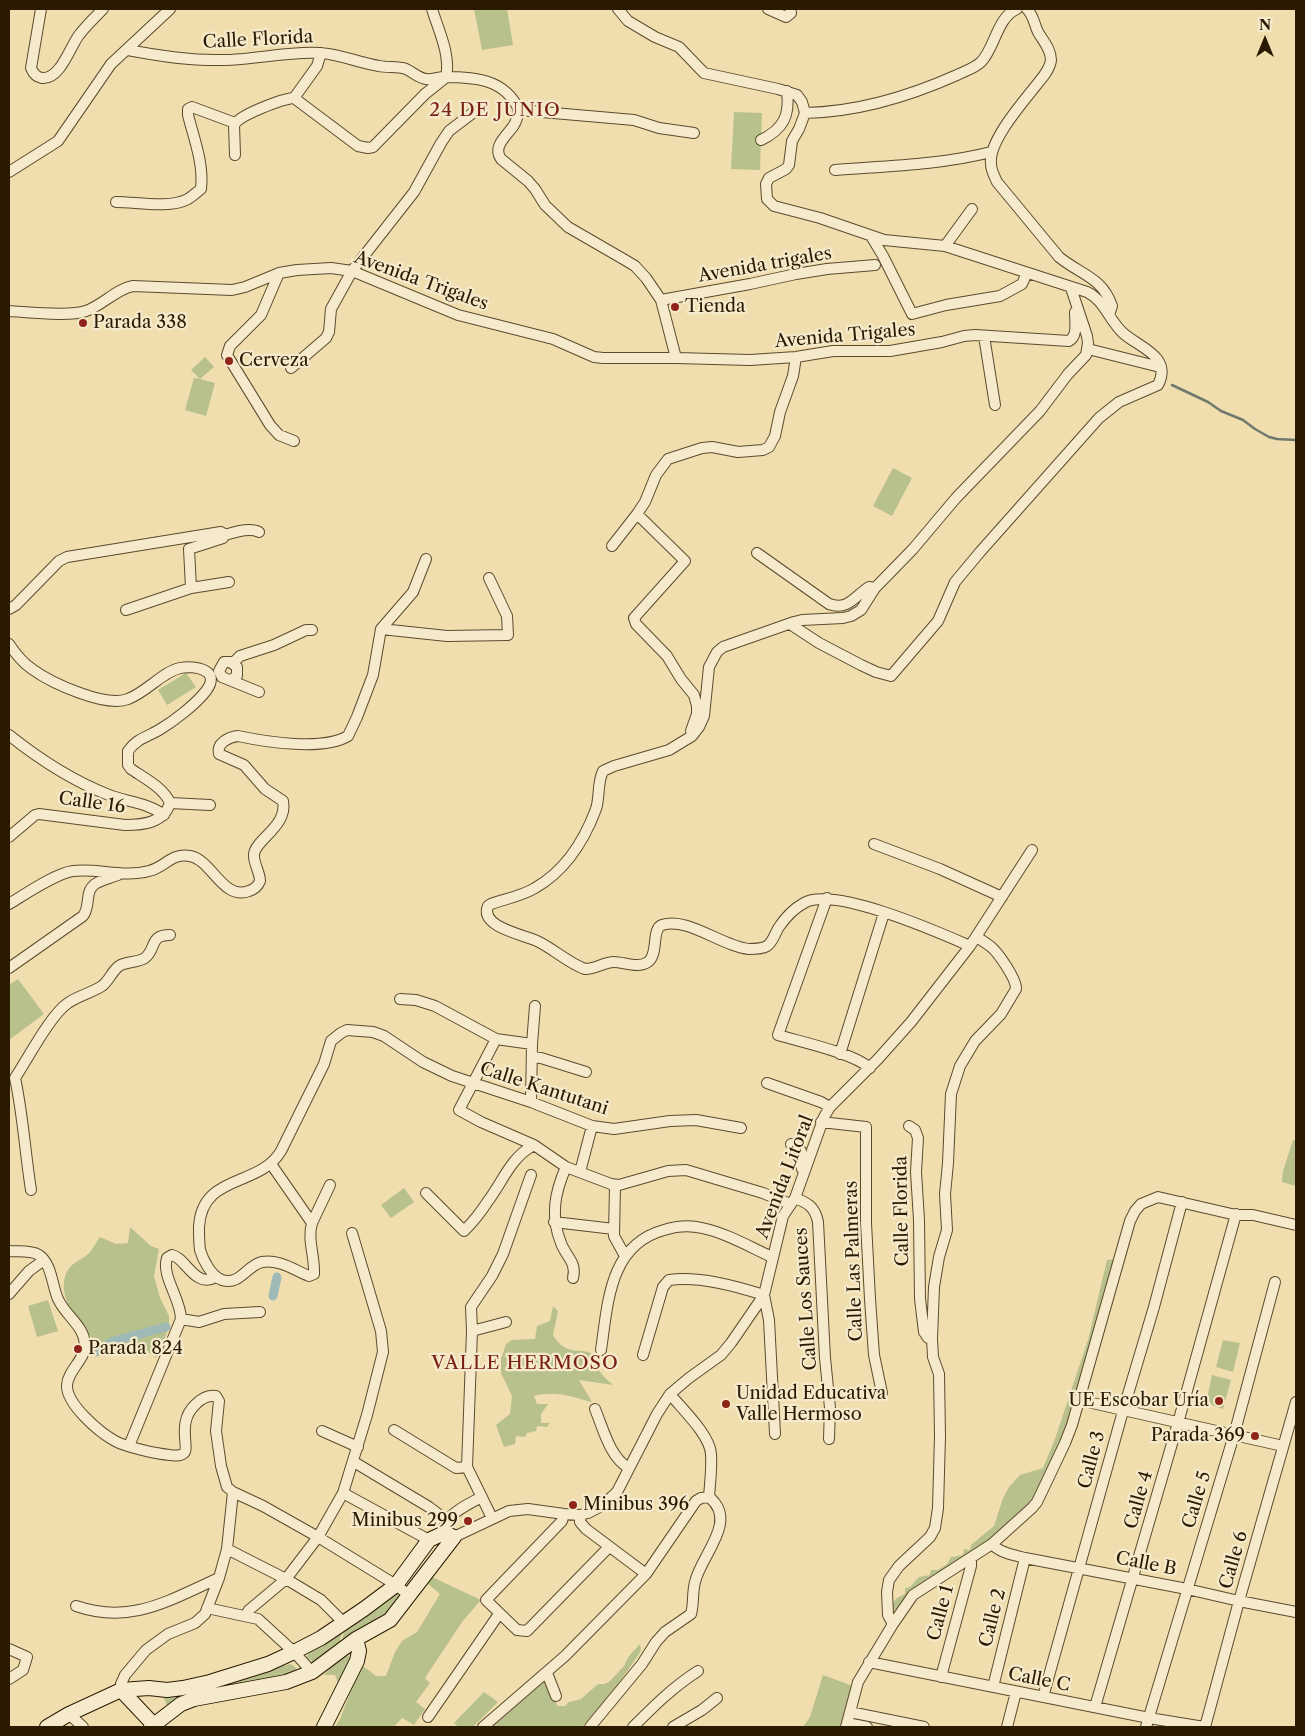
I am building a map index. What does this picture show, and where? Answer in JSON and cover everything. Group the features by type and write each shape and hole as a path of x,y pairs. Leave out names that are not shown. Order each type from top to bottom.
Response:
{"street":[{"path":"41,9 31,68 33,73 44,79 54,74 62,66 78,36 103,9"},
{"path":"9,172 58,141 111,64 170,9"},
{"path":"294,98 358,146 373,147 425,94 446,77 448,68 432,9"},
{"path":"618,9 628,21 655,37 679,47 704,73 787,91 797,95 802,102 805,113 792,141 789,166 769,178 766,184 767,198 774,206 820,218 884,240 908,244 945,246 1087,292 1097,298 1124,334 1153,353 1160,367 1161,378 1158,385 1119,402 1099,418 980,552 955,582 938,621 891,676 861,665 790,624"},
{"path":"768,9 786,17 792,14 790,9"},
{"path":"805,113 829,113 880,103 938,83 977,65 985,57 1008,15 1017,9"},
{"path":"1027,9 1033,14 1036,27 1046,44 1051,60 1042,78 1014,111 991,152 990,163 997,182 1059,257 1070,266 1095,280 1105,290 1112,306 1109,315"},
{"name":"Calle Florida","path":"128,50 182,59 221,60 321,53 381,66 406,69 428,79 446,77 473,79 498,85 511,95 519,110"},
{"path":"235,123 257,110 294,98 316,66 321,53"},
{"path":"761,140 768,137 787,116 787,91"},
{"path":"116,202 172,203 188,199 201,189 200,162 188,115 190,107 235,123"},
{"path":"676,358 661,300 646,278 635,266 568,227 545,205 528,181 501,159 497,150 516,123 519,110 634,120 659,128 694,133"},
{"path":"291,368 326,338 329,332 331,309 352,271 414,192 449,131 474,112"},
{"path":"235,123 236,155"},
{"path":"835,170 920,164 968,158 991,152"},
{"path":"945,246 972,208"},
{"path":"872,236 912,314 1000,296 1022,284 1027,273"},
{"name":"Avenida trigales","path":"661,300 796,274 875,264"},
{"name":"Avenida Trigales","path":"9,311 85,312 126,287 232,290 245,287 279,273 332,268 352,271 458,315 553,339 594,357 750,360 796,357 833,351 890,351 942,342 964,336 1069,341 1075,334 1075,312 1078,308"},
{"path":"279,273 261,315 227,351 228,360 270,425 280,434 294,441"},
{"path":"970,946 926,927 847,902 827,898 804,903 783,922 768,945 762,948 747,949 731,945 687,926 665,924 658,929 654,953 648,962 642,965 612,962 590,969 580,967 536,940 512,933 494,923 486,912 488,906 535,888 552,876 577,849 584,838 596,807 603,772 614,766 669,750 692,736 704,716 709,667 717,652 723,647 802,620 831,620 851,616 861,610 875,588 913,549 956,498 1040,412 1068,374 1080,363 1088,349 1087,336 1071,288"},
{"path":"984,336 995,405"},
{"path":"1088,349 1160,367"},
{"path":"612,546 645,502 656,476 668,459 712,446 738,452 763,450 769,447 776,436 780,412 793,376 796,357"},
{"path":"637,514 686,561 634,618 636,624 667,656 681,679 694,695 697,714 690,732 692,736"},
{"path":"191,588 189,549 223,538 225,535 254,530 259,532"},
{"path":"9,610 58,561 67,557 221,532 225,535"},
{"path":"757,553 834,606 843,606 869,587 875,588"},
{"path":"9,904 63,873 87,871 121,874 149,871 159,868 178,855 195,857 205,864 228,888 235,891 246,892 259,885 260,876 254,855 256,849 277,826 283,810 283,801 264,789 244,764 220,754 218,750 220,746 229,738 238,736 291,744 337,741 348,736 373,675 381,629 413,592 426,559"},
{"path":"381,629 447,636 508,635 507,616 489,578"},
{"path":"126,610 191,588 229,582"},
{"path":"219,671 224,662 233,662 240,656 274,645 306,630 312,630"},
{"path":"9,644 18,656 32,669 94,699 126,700 140,694 172,670 197,667 202,668 208,673 210,686 204,694 166,726 139,739 128,751 128,764 131,769 167,797 170,803 168,811 164,815 152,807 111,796 86,784 40,758 9,735"},
{"path":"231,680 238,673 237,667 233,662"},
{"path":"208,673 219,671"},
{"path":"219,671 225,679 259,692"},
{"path":"170,803 210,805"},
{"name":"Calle 16","path":"9,837 35,815 39,814 125,825 152,822 164,815"},
{"path":"874,844 940,869 1002,896"},
{"name":"Avenida Litoral","path":"448,1530 492,1518 508,1510 518,1509 580,1515 594,1511 610,1499 621,1486 657,1414 670,1394 721,1356 732,1344 764,1295 772,1257 784,1216 804,1171 821,1122 830,1107 870,1068 911,1022 977,937 1032,850"},
{"path":"9,966 83,916 86,912 88,892 94,884 121,874"},
{"path":"827,898 778,1036 840,1054 861,1062 870,1068"},
{"path":"840,1054 884,913"},
{"path":"31,1190 22,1112 12,1078 56,1015 66,1004 107,982 119,966 144,958 149,953 156,938 162,934 170,934"},
{"path":"894,1624 888,1615 887,1592 889,1580 899,1566 930,1537 937,1522 940,1374 933,1357 932,1339 934,1287 946,1230 945,1194 951,1094 960,1066 975,1041 1001,1014 1017,985 991,946 977,937"},
{"path":"400,999 416,1000 435,1006 496,1039 532,1044"},
{"path":"532,1102 532,1044 535,1006"},
{"name":"Calle Kantutani","path":"271,1164 281,1151 324,1064 331,1040 348,1030 373,1032 384,1036 423,1062 452,1076 532,1102 592,1126 614,1129 670,1121 696,1120 741,1128"},
{"path":"496,1039 458,1110 534,1146 566,1167 615,1185 614,1236 625,1256"},
{"path":"532,1056 586,1072"},
{"path":"767,1083 830,1107"},
{"name":"Calle Las Palmeras","path":"821,1122 866,1127 866,1223 870,1299 874,1355 882,1393"},
{"path":"580,1172 592,1126"},
{"name":"Calle Florida","path":"909,1126 915,1130 918,1138 916,1172 920,1300 924,1332 928,1338 932,1339"},
{"path":"791,1144 801,1150 802,1168 804,1171"},
{"path":"426,1193 464,1231 489,1201 515,1160 520,1154 534,1146"},
{"path":"312,1223 271,1164 213,1193 204,1203 200,1216 199,1243 204,1259 221,1280 234,1280 256,1264 272,1262 284,1264 309,1276 312,1275 315,1272 310,1232 312,1223 330,1185"},
{"path":"566,1167 558,1186 554,1206 554,1222 561,1244 574,1266 573,1278"},
{"name":"Calle Los Sauces","path":"615,1185 668,1171 686,1170 792,1201 804,1201 814,1208 818,1222 825,1358 830,1408 829,1439"},
{"path":"492,1518 467,1467 472,1331 471,1307 492,1276 503,1254 532,1175"},
{"path":"867,1727 847,1725 858,1682 913,1595 992,1544 1037,1502 1065,1443 1130,1220 1141,1204 1158,1197 1296,1230"},
{"name":"Calle 3","path":"1043,1697 1182,1202"},
{"path":"1236,1215 1253,1215 1296,1226"},
{"name":"Calle 4","path":"1095,1707 1178,1423 1236,1215"},
{"path":"554,1222 614,1229"},
{"path":"601,1350 610,1290 618,1267 625,1256 641,1241 652,1234 673,1227 702,1228 723,1235 772,1257"},
{"path":"245,1616 249,1610 286,1580 318,1537 343,1493 354,1462 382,1352 382,1331 352,1234"},
{"path":"9,1251 34,1253 39,1255 48,1266 62,1308 79,1327 85,1341 82,1355 67,1383 71,1399 80,1411 107,1435 116,1442 129,1446 177,1456 186,1450 184,1422 187,1414 201,1399 208,1396 216,1396 220,1401 216,1431 226,1487 318,1537 396,1584 409,1595"},
{"path":"129,1446 181,1319 180,1307 167,1269 167,1258 172,1255 176,1256 190,1271 202,1278 208,1279 216,1276"},
{"path":"9,1294 30,1271 44,1260"},
{"path":"643,1355 664,1287 669,1280 702,1281 746,1289 764,1295 769,1320 775,1434"},
{"name":"Calle 5","path":"1148,1723 1234,1435 1275,1282"},
{"path":"181,1319 199,1322 224,1314 260,1312"},
{"path":"472,1331 506,1322"},
{"path":"590,1727 642,1664 656,1642 665,1632 691,1614 695,1582 722,1519 718,1507 709,1497 711,1455 709,1447 701,1432 670,1394"},
{"path":"1079,1400 1283,1446"},
{"name":"Calle 6","path":"1204,1727 1296,1402"},
{"path":"595,1409 614,1453 623,1465 629,1468"},
{"path":"394,1430 456,1468 467,1467"},
{"path":"322,1431 358,1447"},
{"path":"354,1462 429,1507 448,1530"},
{"path":"234,1492 227,1548 219,1578 205,1614 195,1623 168,1634 146,1650 125,1675 121,1684 121,1690 152,1726 181,1704 194,1698 286,1682 312,1672 356,1639 390,1620 409,1595 448,1530"},
{"path":"343,1493 429,1540"},
{"path":"483,1727 547,1673 646,1574 696,1501 709,1497"},
{"path":"47,1727 69,1714 121,1690 149,1688 168,1690 210,1682 268,1664 321,1638 364,1609 396,1584 429,1540 448,1530 482,1498"},
{"path":"564,1514 562,1521 486,1600 517,1630 527,1631 609,1547"},
{"path":"580,1515 582,1525 646,1574"},
{"name":"Calle B","path":"992,1544 997,1549 1025,1558 1187,1588 1239,1602 1296,1612"},
{"path":"227,1548 321,1600 343,1622"},
{"name":"Calle 1","path":"941,1677 971,1566 971,1558"},
{"name":"Calle 2","path":"993,1687 1025,1558"},
{"path":"76,1606 100,1613 119,1614 134,1612 148,1609 219,1578"},
{"path":"207,1608 261,1621 312,1672"},
{"path":"428,1717 499,1614"},
{"path":"324,1727 357,1661 359,1651 356,1639"},
{"path":"9,1649 26,1657 23,1670 9,1679"},
{"name":"Calle C","path":"869,1662 1095,1707 1148,1723 1204,1727"},
{"path":"633,1727 662,1697 698,1671"},
{"path":"547,1673 556,1696"},
{"path":"1007,1727 1016,1692"},
{"path":"673,1727 702,1710 717,1698"},
{"path":"850,1712 924,1727"},
{"path":"69,1714 83,1727"}],"green space":[{"path":"474,9 507,9 513,45 482,50"},
{"path":"734,112 762,113 760,170 731,169"},
{"path":"205,357 214,367 200,379 191,370"},
{"path":"194,378 215,383 206,416 185,410"},
{"path":"893,468 912,478 892,516 873,506"},
{"path":"186,673 196,687 167,705 158,690"},
{"path":"18,979 44,1014 9,1040 9,985"},
{"path":"1293,1140 1296,1141 1296,1186 1282,1182 1283,1171"},
{"path":"404,1188 414,1202 391,1218 381,1205"},
{"path":"130,1227 151,1246 159,1249 154,1276 160,1298 169,1316 169,1328 156,1358 150,1353 138,1356 102,1347 78,1321 66,1299 65,1277 70,1267 92,1250 100,1237 116,1244 128,1243"},
{"path":"1117,1259 1064,1437 1033,1501 986,1544 906,1596 897,1609 892,1611 897,1598 905,1594 905,1588 910,1587 919,1577 930,1575 931,1570 938,1570 947,1564 951,1557 963,1555 964,1549 970,1550 971,1545 994,1526 1003,1498 1009,1487 1020,1475 1043,1468 1055,1439 1088,1340 1107,1260"},
{"path":"48,1300 58,1331 37,1337 28,1306"},
{"path":"553,1306 558,1311 553,1335 558,1342 569,1349 585,1351 595,1356 598,1369 613,1385 579,1380 592,1402 556,1394 534,1396 537,1404 548,1404 541,1414 541,1423 550,1423 547,1427 537,1426 536,1431 527,1433 525,1437 516,1436 515,1444 504,1447 496,1425 510,1414 512,1396 501,1373 501,1359 506,1344 512,1340 535,1339 537,1326 550,1321"},
{"path":"1223,1340 1240,1343 1233,1372 1216,1367"},
{"path":"1212,1375 1231,1380 1223,1409 1206,1403"},
{"path":"432,1577 481,1600 462,1622 425,1678 430,1683 416,1702 425,1709 414,1725 402,1718 394,1727 335,1727 360,1668 363,1666 376,1676 386,1676 395,1652 402,1641 417,1632 440,1594 427,1583"},
{"path":"395,1591 399,1592 402,1596 383,1620 342,1640 345,1626"},
{"path":"343,1628 340,1641 315,1661 313,1662 306,1657 311,1651"},
{"path":"640,1644 641,1651 606,1700 582,1727 484,1727 544,1681 558,1706 565,1706 569,1702 581,1699 598,1684 609,1682 624,1666 629,1656"},
{"path":"347,1654 351,1660 339,1685 335,1675 324,1675 342,1655"},
{"path":"290,1664 300,1674 169,1710 162,1694 204,1687"},
{"path":"823,1675 853,1686 842,1727 803,1727 810,1717"},
{"path":"484,1692 498,1702 473,1727 458,1727 454,1723"}],"waterway":[{"path":"1172,385 1208,402 1221,411 1243,420 1269,437 1296,440"},
{"path":"273,1296 277,1277"},
{"path":"96,1352 113,1341 166,1327"}],"place":[{"name":"Tienda","path":"675,307"},
{"name":"Parada 338","path":"83,323"},
{"name":"Cerveza","path":"229,361"},
{"name":"Parada 824","path":"78,1349"},
{"name":"UE Escobar Uría","path":"1219,1401"},
{"name":"Unidad Educativa Valle Hermoso","path":"726,1404"},
{"name":"Parada 369","path":"1255,1436"},
{"name":"Minibus 396","path":"573,1505"},
{"name":"Minibus 299","path":"468,1521"}],"district":[{"name":"24 DE JUNIO","path":"495,111"},
{"name":"VALLE HERMOSO","path":"525,1364"}]}
